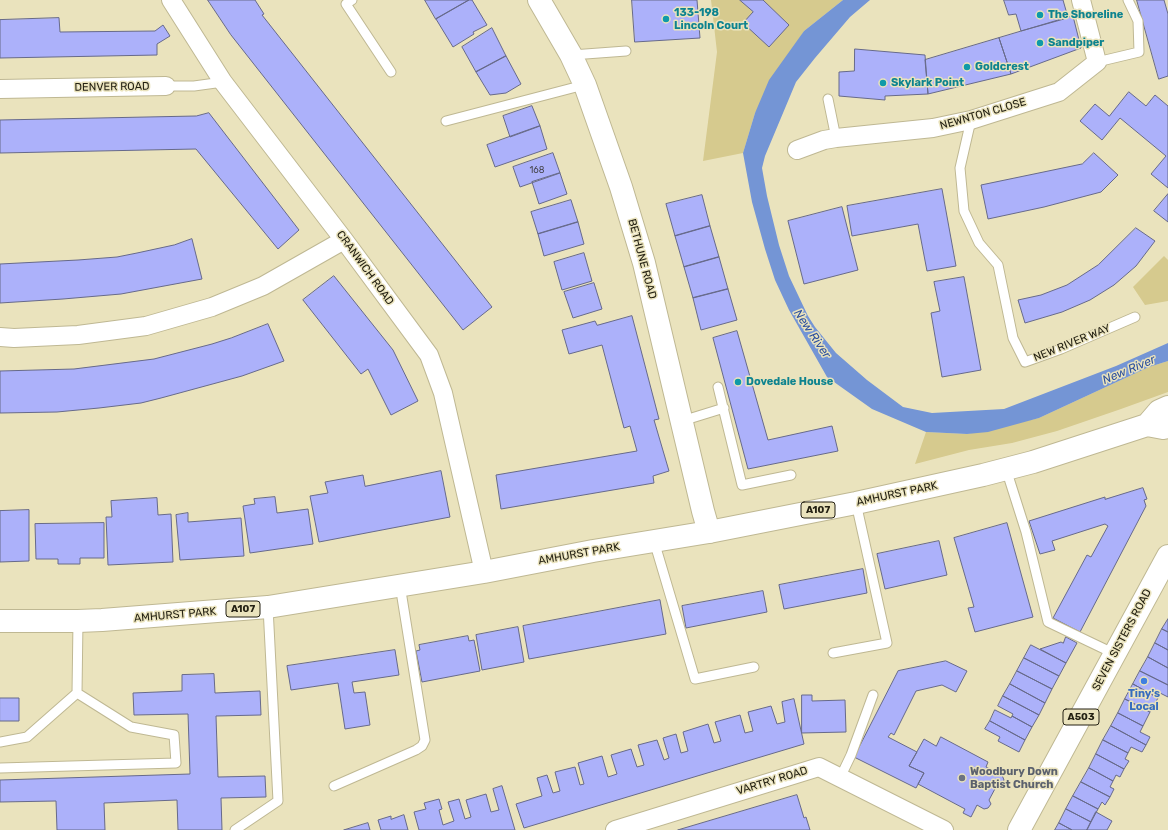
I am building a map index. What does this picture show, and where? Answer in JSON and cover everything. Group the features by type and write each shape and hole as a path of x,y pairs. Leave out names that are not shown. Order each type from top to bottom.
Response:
{"main road":[{"name":"BETHUNE ROAD","path":"539,0 586,85 621,187 644,264 709,532"},
{"name":"AMHURST PARK","path":"0,621 102,620 268,607 484,572 709,532 1006,469 1158,426 1159,411 1168,407"},
{"name":"SEVEN SISTERS ROAD","path":"1019,830 1168,556"}],"street":[{"name":"CRANWICH ROAD","path":"171,0 223,82 344,240 429,356 443,393 484,572"},
{"path":"1081,0 1097,62"},
{"name":"NEWNTON CLOSE","path":"797,150 824,140 933,128 971,120 1059,92 1097,62"},
{"name":"DENVER ROAD","path":"0,89 166,86"},
{"path":"0,337 14,338 78,335 146,326 212,307 263,286 344,240"},
{"name":"VARTRY ROAD","path":"615,830 819,767 944,830"}],"lane":[{"path":"352,0 346,4 391,72"},
{"path":"1097,62 1139,52 1138,21 1128,0"},
{"path":"571,56 626,51"},
{"name":"DENVER ROAD","path":"166,86 194,86 223,82"},
{"path":"446,121 586,85"},
{"path":"828,99 836,138"},
{"name":"NEW RIVER WAY","path":"971,120 960,168 964,211 979,243 998,265 1014,338 1026,362 1061,349 1135,317"},
{"path":"718,387 742,485 791,475"},
{"path":"682,420 724,408"},
{"path":"1006,469 1026,532 1048,622 1115,654"},
{"path":"833,653 887,643 856,502"},
{"path":"654,541 695,679 754,667"},
{"path":"334,786 416,750 422,746 425,740 400,586"},
{"path":"235,830 278,801 268,607"},
{"path":"0,742 27,737 76,694 78,621"},
{"path":"0,768 176,763 174,735 132,728 76,694"},
{"path":"840,778 851,754 873,695"}],"shaded area":[{"path":"711,0 843,0 804,31 755,113 743,153 703,161 717,52"},
{"path":"1164,256 1168,260 1168,301 1145,305 1133,287"},
{"path":"1168,361 1168,392 1057,431 1012,443 969,450 915,464 926,432 967,434 1039,418 1149,367"}],"water":[{"name":"New River","path":"843,0 870,0 850,17 796,82 765,156 762,168 779,245 789,276 808,316 836,353 867,380 903,407 932,413 1004,409 1116,366 1168,343 1168,361 1149,367 1039,418 988,432 967,434 926,432 872,409 827,377 789,310 775,280 752,202 743,153 755,113 769,80 804,31"}],"building":[{"path":"208,0 255,0 264,14 262,15 492,307 463,330 231,35"},
{"path":"425,0 469,0 436,19"},
{"path":"469,0 472,0 487,25 473,32 474,34 453,47 436,19"},
{"name":"133-198 Lincoln Court","path":"632,0 697,0 700,38 635,42"},
{"path":"740,0 763,0 789,25 769,47 743,23 753,12"},
{"name":"The Shoreline","path":"1004,0 1063,0 1067,14 1063,15 1064,19 1021,31 1016,14 1009,15"},
{"path":"1137,0 1164,0 1168,14 1168,76 1159,79"},
{"name":"Sandpiper","path":"1073,16 1081,48 1011,74 999,38"},
{"path":"59,18 60,32 155,31 163,25 170,36 157,44 157,55 0,58 0,20"},
{"path":"492,28 506,56 476,72 462,47"},
{"name":"Goldcrest","path":"999,38 1011,74 928,94 925,60"},
{"name":"Skylark Point","path":"855,49 925,55 928,94 885,96 885,100 839,96 839,72 854,71"},
{"path":"506,56 521,84 506,93 490,95 476,72"},
{"path":"1129,92 1146,106 1155,95 1168,106 1168,188 1151,174 1166,156 1120,118 1102,140 1080,121 1095,104 1109,116"},
{"path":"532,106 540,126 510,137 503,116"},
{"path":"209,113 299,230 278,249 196,149 0,153 0,120 196,116"},
{"path":"540,126 547,149 495,167 487,145"},
{"path":"553,153 560,173 520,187 513,167"},
{"path":"1094,153 1118,175 1101,192 1044,207 988,219 981,185 1082,164"},
{"path":"560,173 567,194 539,204 532,182"},
{"path":"942,189 956,266 927,271 918,224 852,236 847,206"},
{"path":"1168,194 1168,222 1154,211"},
{"path":"702,195 710,226 675,236 666,204"},
{"path":"571,200 578,222 538,234 531,212"},
{"path":"842,207 858,270 804,284 788,221"},
{"path":"578,222 584,244 544,256 538,234"},
{"path":"710,226 719,257 684,267 675,236"},
{"path":"1136,228 1155,241 1136,266 1114,285 1090,300 1062,312 1025,323 1018,300 1041,295 1067,285 1098,265"},
{"path":"192,239 202,279 121,294 0,303 0,264 117,257 174,245"},
{"path":"584,253 592,281 562,290 554,262"},
{"path":"719,257 728,289 693,298 684,267"},
{"path":"334,276 393,350 418,401 391,415 368,369 361,374 303,300"},
{"path":"964,277 981,370 942,377 931,313 940,311 934,282"},
{"path":"594,283 602,309 573,318 564,292"},
{"path":"728,289 737,320 701,330 693,298"},
{"path":"632,316 659,419 654,420 669,471 653,476 654,483 501,509 496,475 637,451 630,426 624,428 602,345 569,354 562,330 595,321 597,325"},
{"path":"268,324 284,361 242,376 141,403 57,412 0,413 0,371 74,369 154,359 212,344"},
{"name":"Dovedale House","path":"737,331 768,440 832,426 838,451 748,469 713,338"},
{"path":"441,471 450,517 319,542 310,496 328,493 325,482 363,475 365,486"},
{"path":"1143,488 1147,499 1144,500 1146,506 1080,632 1053,618 1087,555 1091,557 1108,526 1105,524 1052,541 1055,550 1040,554 1029,521 1105,497 1105,499"},
{"path":"275,497 277,513 308,509 313,544 250,553 243,506 255,504 254,499"},
{"path":"157,498 158,515 171,514 173,562 108,565 106,517 112,517 111,501"},
{"path":"29,510 29,561 0,562 0,511"},
{"path":"188,513 188,522 241,518 244,556 180,560 176,515"},
{"path":"104,523 104,558 80,558 80,564 58,564 58,559 36,559 35,524"},
{"path":"1007,523 1033,617 975,632 968,608 974,607 954,538"},
{"path":"939,541 947,575 885,589 877,554"},
{"path":"863,569 867,593 784,609 779,585"},
{"path":"763,591 767,612 686,628 682,606"},
{"path":"660,600 666,634 529,659 523,626"},
{"path":"1168,619 1168,632 1162,629"},
{"path":"518,627 524,662 482,670 476,635"},
{"path":"1162,629 1168,632 1168,650 1155,643"},
{"path":"468,636 469,641 474,640 480,671 422,682 416,651 420,650 419,645"},
{"path":"1066,637 1077,643 1066,663 1040,649 1061,642 1063,643"},
{"path":"1155,643 1168,650 1168,668 1148,657"},
{"path":"1031,645 1066,663 1059,676 1024,658"},
{"path":"395,650 399,675 352,682 354,693 365,692 370,725 345,729 338,683 291,690 287,666"},
{"path":"1148,657 1168,668 1168,685 1140,671"},
{"path":"1024,658 1059,676 1052,689 1017,671"},
{"path":"946,661 967,671 956,692 942,685 916,691 894,735 891,733 888,737 917,752 909,766 924,773 916,788 854,757 898,671"},
{"path":"1017,671 1052,689 1045,703 1010,684"},
{"path":"1140,671 1168,685 1168,697 1160,693 1158,698 1133,684"},
{"path":"214,674 215,693 260,691 261,715 216,716 218,777 265,776 266,797 221,798 222,830 178,830 177,800 104,803 105,830 57,830 56,801 0,802 0,780 190,774 188,714 134,715 133,693 182,691 182,675"},
{"path":"1010,684 1045,703 1039,715 1003,696"},
{"path":"1133,684 1158,698 1150,712 1125,699"},
{"path":"802,695 812,695 812,701 845,700 846,732 802,733"},
{"path":"1003,696 1039,715 1032,727 998,706"},
{"path":"0,698 19,698 19,721 0,721"},
{"path":"794,699 804,744 524,828 516,804 542,796 537,778 547,775 553,793 560,791 555,772 575,767 580,785 584,784 578,763 602,756 608,777 617,774 611,755 631,749 637,767 644,765 638,745 657,740 664,760 669,758 663,738 676,734 681,753 688,751 683,732 708,724 714,743 721,741 715,722 740,715 745,733 753,731 748,712 771,706 777,724 785,722 782,702"},
{"path":"1125,699 1150,712 1143,726 1118,713"},
{"path":"995,710 1011,718 1012,716 1032,727 1025,740 990,721"},
{"path":"1118,713 1143,726 1140,732 1150,737 1146,745 1111,726"},
{"path":"990,721 1025,740 1019,752 998,741 1000,737 985,729"},
{"path":"1111,726 1146,745 1142,752 1131,747 1128,753 1103,740"},
{"name":"Woodbury Down Baptist Church","path":"941,737 988,762 986,767 1002,775 1004,780 1001,785 997,785 989,800 991,804 988,808 984,809 977,805 971,817 963,813 965,809 918,784 924,773 909,766 924,739 936,746"},
{"path":"1103,740 1128,753 1125,759 1129,761 1124,769 1096,754"},
{"path":"1096,754 1124,769 1120,777 1116,775 1113,781 1089,768"},
{"path":"1089,768 1113,781 1110,787 1114,789 1110,797 1081,782"},
{"path":"1081,782 1110,797 1105,805 1102,802 1098,809 1073,796"},
{"path":"502,786 515,830 419,830 414,812 426,809 424,803 439,799 442,809 439,810 443,825 454,821 448,802 459,799 465,819 471,817 466,800 486,794 491,812 499,810 493,789"},
{"path":"797,795 804,818 806,817 810,830 678,830"},
{"path":"1073,796 1098,809 1091,822 1066,809"},
{"path":"1066,809 1091,822 1087,830 1072,830 1059,823"},
{"path":"1096,812 1112,821 1107,830 1087,830"},
{"path":"404,815 408,830 381,830 378,820 391,816 391,819"},
{"path":"368,823 370,830 344,830"},
{"path":"1059,823 1072,830 1055,830"}],"place":[{"name":"The Shoreline","path":"1040,15"},
{"name":"133-198 Lincoln Court","path":"666,19"},
{"name":"Sandpiper","path":"1040,43"},
{"name":"Goldcrest","path":"967,67"},
{"name":"Skylark Point","path":"883,83"},
{"name":"Dovedale House","path":"738,382"},
{"name":"Tiny's Local","path":"1144,681"},
{"name":"Woodbury Down Baptist Church","path":"962,778"}]}
